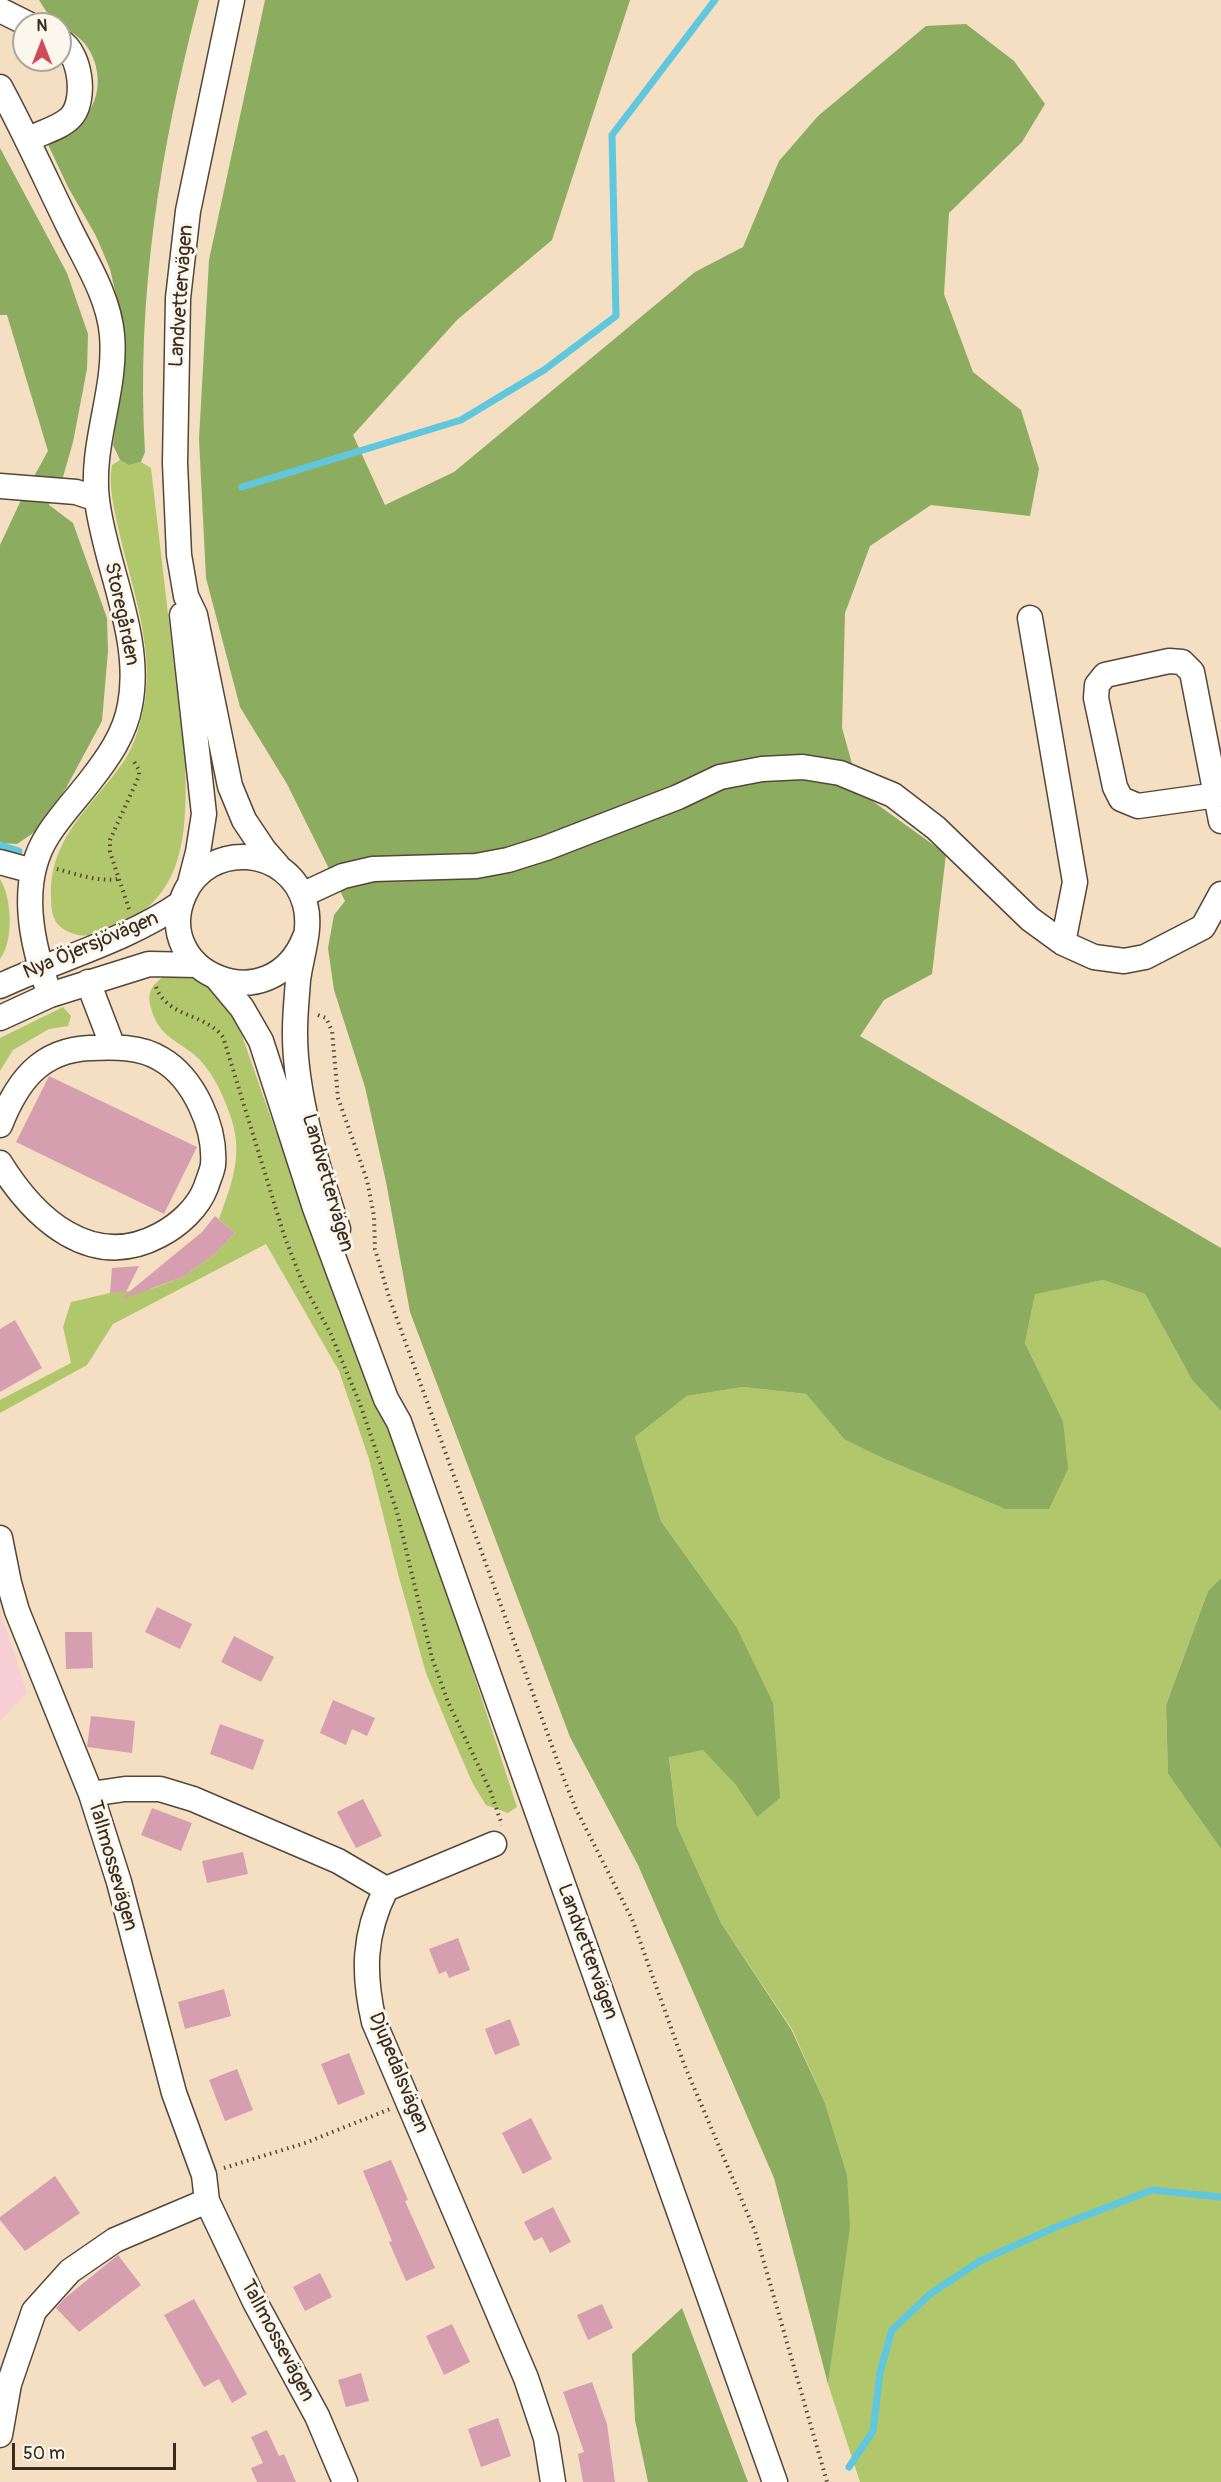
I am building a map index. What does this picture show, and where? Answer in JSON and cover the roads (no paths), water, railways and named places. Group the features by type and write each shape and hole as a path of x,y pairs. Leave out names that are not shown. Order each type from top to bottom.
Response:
{"street":[{"name":"Landvettervägen","path":"232,0 188,211 178,298 175,462 179,555 186,596 195,615 230,786 244,820 264,850 292,879 302,895 307,916 296,1012 296,1059 301,1091 337,1225 396,1396 399,1422"},
{"path":"27,140 69,119 79,104 80,74 72,57"},
{"name":"Storegården","path":"0,87 96,284 112,333 112,354 96,465 96,499 128,638 135,679 126,726 103,764 47,836 34,867 29,898 40,968 50,995"},
{"path":"0,486 76,492 96,499"},
{"name":"Landvettervägen","path":"186,596 181,617 204,814 198,852 179,920 181,936 187,951 251,1022 269,1063 281,1109 315,1208 386,1399 399,1422 775,2482"},
{"path":"1030,618 1075,882 1063,943"},
{"path":"1217,795 1138,806 1121,799 1115,787 1096,698 1097,685 1105,675 1169,661 1182,662 1192,672 1217,795 1221,821"},
{"path":"302,895 343,876 373,869 476,866 508,860 546,848 667,801 720,777 762,770 803,767 840,773 893,795 936,828 1030,919 1063,943 1095,957 1124,961 1145,957 1206,930 1221,894"},
{"name":"Landvettervägen","path":"185,894 205,868 226,858 250,856 279,867"},
{"path":"0,862 34,867"},
{"name":"Nya Öjersjövägen","path":"0,986 137,930 185,894"},
{"path":"207,971 227,982 249,984 270,978 280,972 295,957 305,937"},
{"name":"Nya Öjersjövägen","path":"0,1018 50,995 148,964 207,971"},
{"path":"88,982 112,1047"},
{"path":"0,1125 9,1102 24,1079 46,1059 81,1048 112,1047 138,1050 161,1059 179,1073 194,1092 206,1115 213,1166 205,1189 192,1211 173,1228 151,1240 126,1246 101,1246 77,1240 55,1228 8,1192 0,1163"},
{"name":"Tallmossevägen","path":"0,1538 17,1611 91,1794 119,1882 174,2092 204,2175 207,2201 255,2302 316,2416 345,2482"},
{"path":"91,1794 125,1788 160,1789 193,1799 338,1861 386,1889 494,1844"},
{"name":"Djupedalsvägen","path":"386,1889 376,1909 368,1941 365,1972 374,2022 526,2378 546,2438 553,2482"},
{"path":"0,2435 9,2384 34,2311 70,2271 115,2241 207,2201"}],"waterway":[{"path":"242,487 461,420 544,370 616,316 612,135 715,0"},
{"path":"0,845 19,851"},
{"path":"849,2467 873,2431 880,2372 892,2330 930,2294 980,2261 1056,2227 1152,2190 1221,2197"}]}
